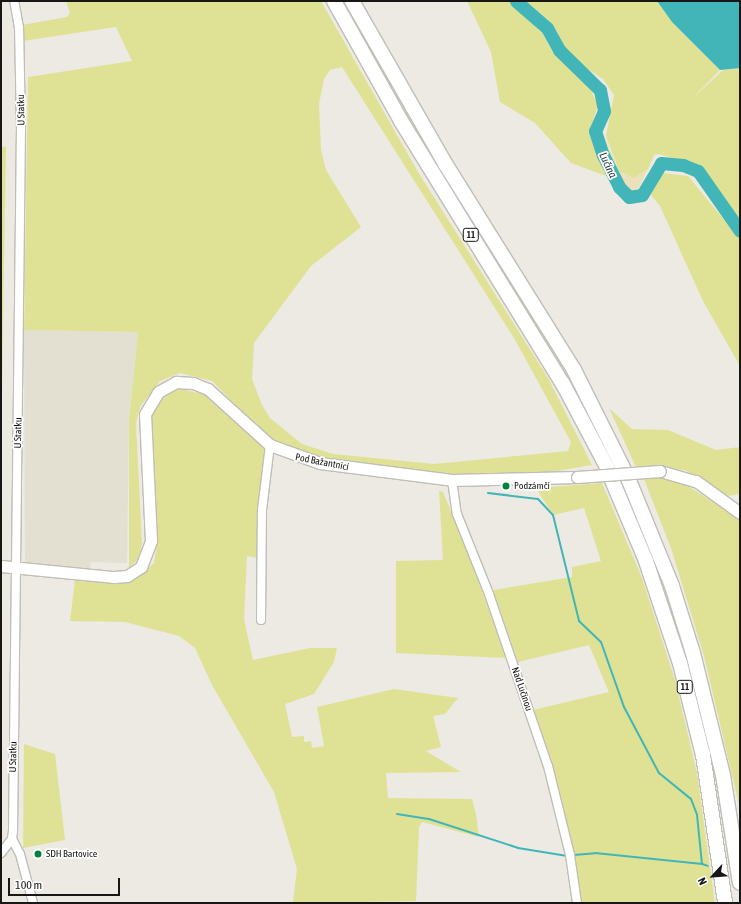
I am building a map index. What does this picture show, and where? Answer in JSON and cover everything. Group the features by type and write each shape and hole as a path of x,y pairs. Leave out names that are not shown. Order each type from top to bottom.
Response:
{"highway":[{"name":"11","path":"334,1 401,121 560,378 610,474 646,561 680,663 703,755 725,903"},
{"name":"11","path":"352,1 442,159 574,370 625,473 672,586 693,653 723,775 740,883"}],"street":[{"name":"U Statku","path":"14,1 19,28 21,129 12,839 20,854 33,903"},
{"name":"Pod Bažantnicí","path":"1,566 114,577 127,576 142,567 151,541 144,426 153,398 168,384 186,382 208,389 270,445 320,463 452,480 577,477 660,471 690,478 740,513"},
{"path":"261,620 262,510 270,445"},
{"name":"Nad Lučinou","path":"452,480 457,514 490,594 548,766 570,855 577,903"},
{"path":"1,853 12,839"}],"shaded area":[{"path":"24,330 138,332 129,419 127,563 91,562 90,569 25,567"}],"green space":[{"path":"66,1 321,1 418,172 548,378 592,465 528,476 447,475 372,467 293,451 267,437 212,381 180,373 160,381 140,407 136,424 142,544 138,559 129,568 129,419 138,332 24,330 28,77 132,61 116,27 23,41 22,25 67,17 70,13","holes":["342,67 514,338 571,442 568,451 434,464 333,454 302,444 270,418 262,405 252,379 254,343 311,266 361,227 326,170 321,150 319,104 324,79 330,70"]},
{"path":"467,1 510,1 542,33 554,54 590,88 598,105 589,134 606,176 571,163 535,123 500,102 491,52"},
{"path":"523,1 657,1 672,22 720,70 690,101 723,70 740,68 740,225 703,168 659,154 654,155 648,169 634,178 619,171 606,136 614,95 603,79 572,59 562,46 557,31"},
{"path":"6,146 3,322 1,479 1,148"},
{"path":"663,173 688,176 740,239 740,366 703,301 660,206 650,194 656,179"},
{"path":"181,389 207,395 264,449 263,559 247,556 244,619 253,660 310,648 337,648 334,662 314,694 285,704 292,737 304,736 304,742 311,741 312,748 324,746 317,707 394,689 458,698 445,714 433,716 441,747 426,751 461,772 386,773 388,798 472,799 476,814 479,837 422,822 419,827 416,901 293,903 297,869 274,792 212,685 195,648 179,636 125,622 70,621 75,580 120,584 133,581 154,563 157,544 149,425 155,406 172,391"},
{"path":"609,408 632,429 668,430 716,450 740,447 740,494 727,496 685,470 636,467"},
{"path":"663,477 680,481 740,519 740,809 704,656 672,551 644,479"},
{"path":"602,483 642,578 675,680 697,773 715,903 581,903 573,847 533,710 609,692 589,645 518,662 493,590 572,577 572,567 601,561 584,508 553,515 536,488"},
{"path":"439,491 443,492 466,547 506,658 396,653 396,561 443,560"},
{"path":"24,744 55,754 65,840 23,848"}],"sand":[{"path":"603,133 619,171 634,178 648,169 638,189 631,193 618,173 602,142"}],"water":[{"path":"657,1 740,1 740,68 720,70 672,22"}],"waterway":[{"name":"Lučina","path":"516,1 547,28 559,50 600,90 604,111 595,131 603,155 619,187 629,197 642,195 661,163 683,165 698,171 740,231"},
{"path":"488,493 538,499 553,515 579,621 601,642 624,707 659,773 691,799 697,815 702,864 708,866"},
{"path":"397,814 429,819 518,848 567,856"},
{"path":"574,855 595,853 702,864"}],"place":[{"name":"Podzámčí","path":"506,486"},
{"name":"SDH Bartovice","path":"38,854"}]}
